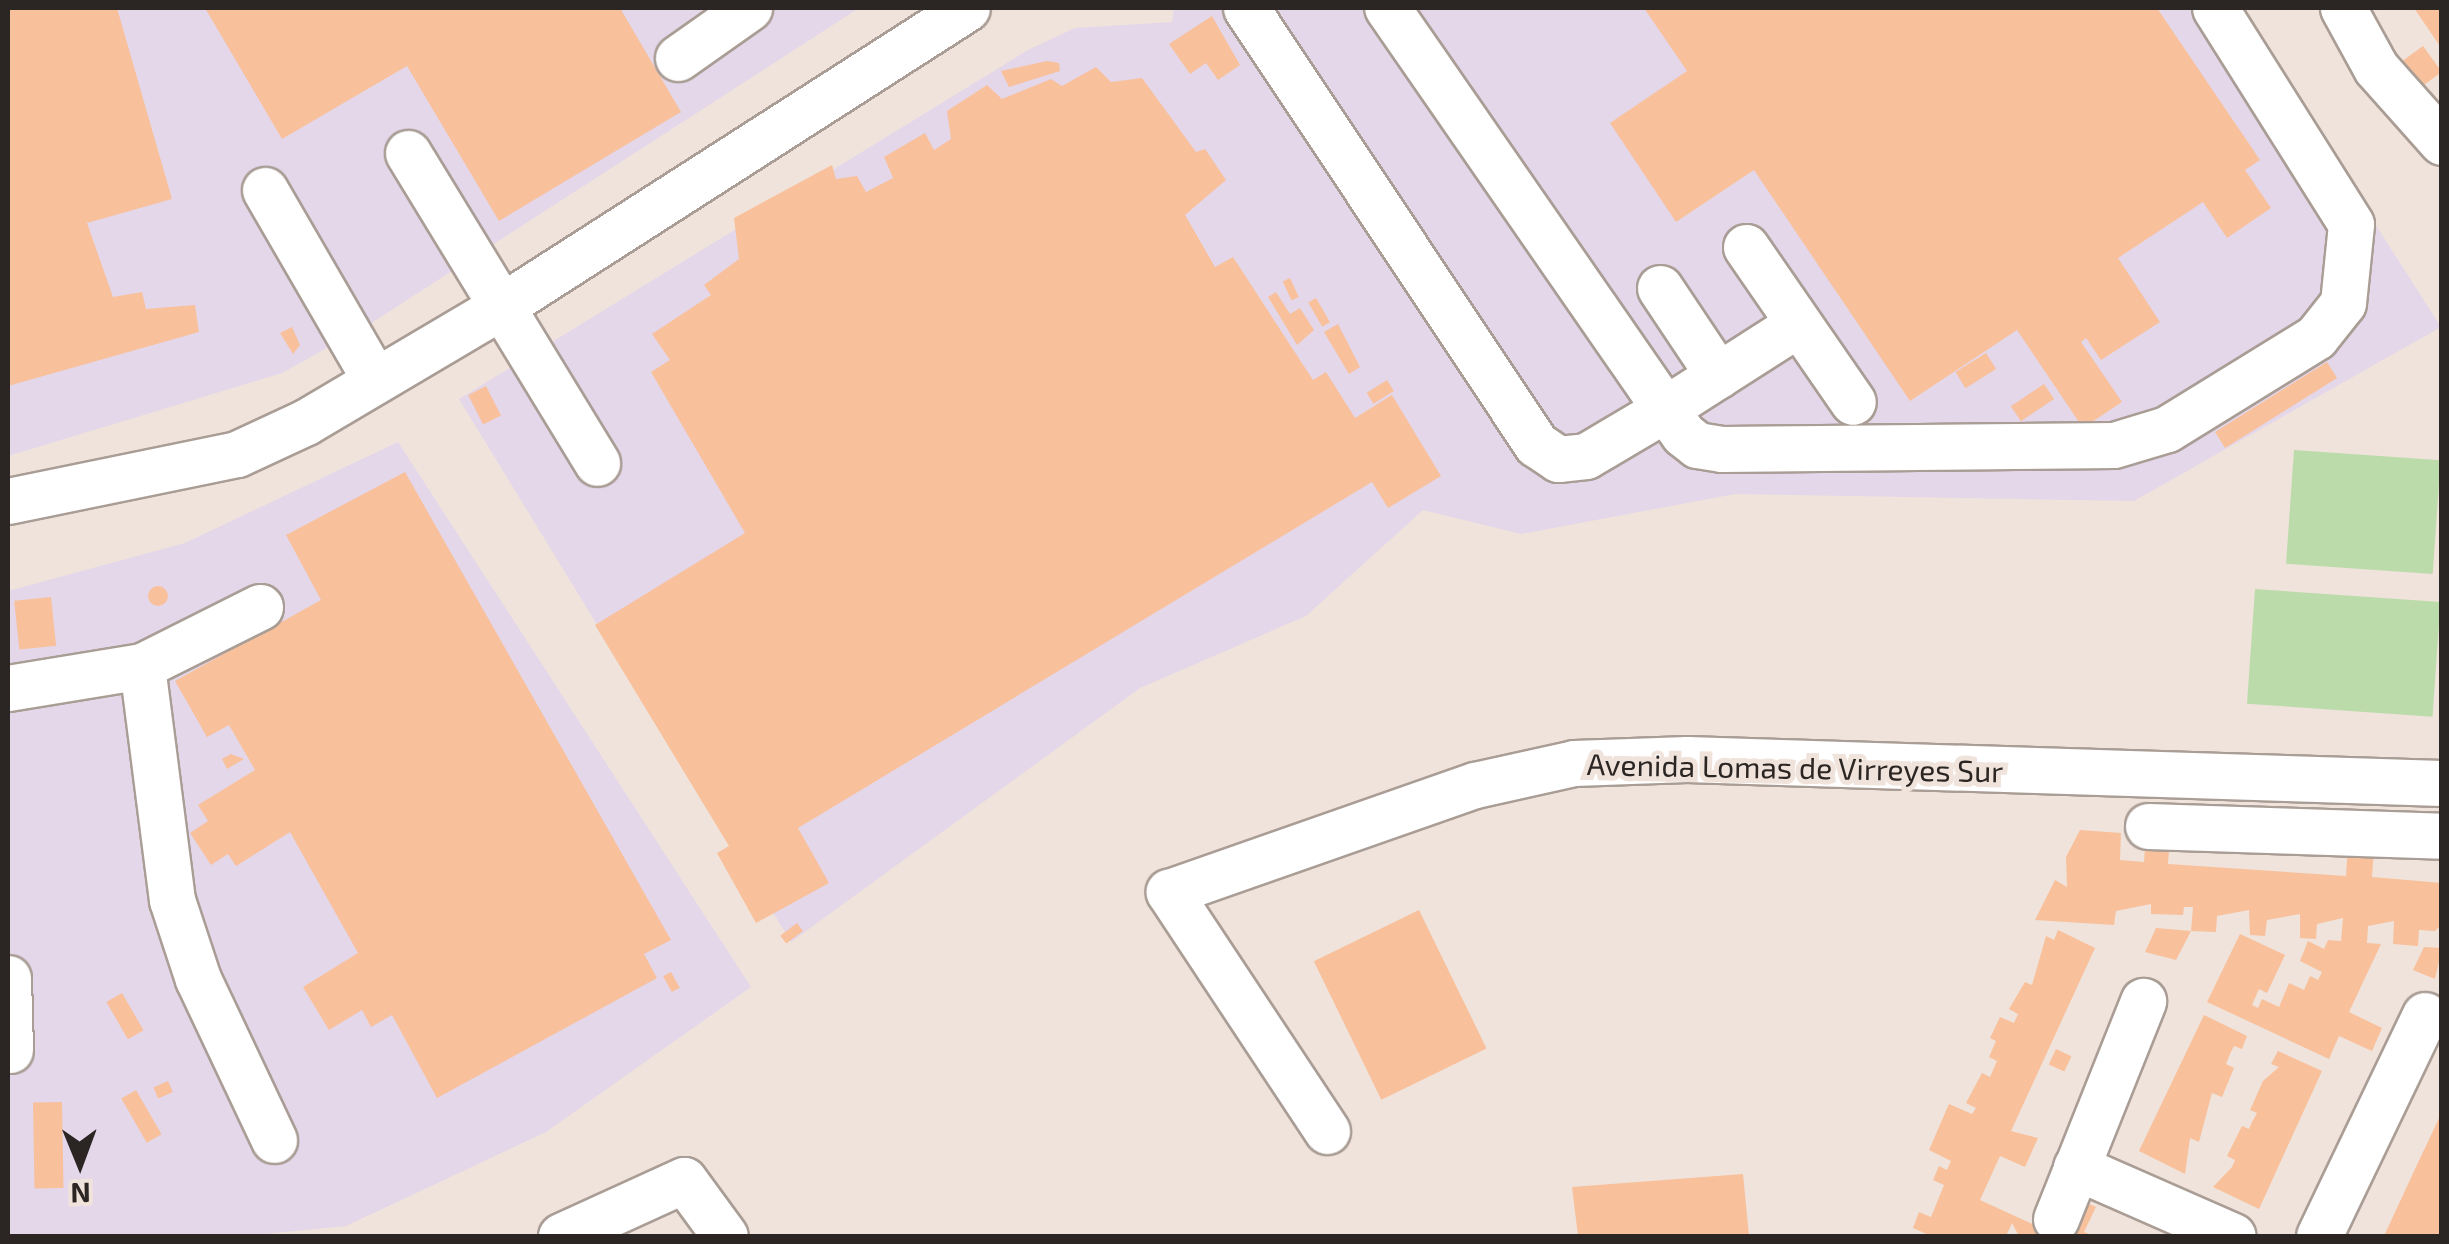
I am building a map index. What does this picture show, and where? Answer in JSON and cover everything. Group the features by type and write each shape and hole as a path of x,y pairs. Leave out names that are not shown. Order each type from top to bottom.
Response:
{"street":[{"path":"678,58 749,8"},
{"path":"1246,8 1536,444 1558,459 1586,456 1798,324"},
{"path":"1387,8 1665,408 1697,445 1722,448 2114,446 2167,429 2316,338 2343,303 2351,224 2215,8"},
{"path":"2343,8 2376,68 2442,142"},
{"path":"8,501 238,454 306,422 374,378 502,306 940,15"},
{"path":"408,152 596,463"},
{"path":"265,190 374,378"},
{"path":"1746,247 1853,402"},
{"path":"1660,288 1718,375"},
{"path":"8,688 142,666 260,606"},
{"path":"142,666 172,900 198,980 274,1140"},
{"name":"Avenida Lomas de Virreyes Sur","path":"1327,1131 1169,892 1475,785 1574,763 1687,759 2442,783"},
{"path":"2148,826 2442,836"},
{"path":"8,978 10,1050"},
{"path":"2056,1219 2143,1002"},
{"path":"2319,1236 2425,1014"},
{"path":"2076,1167 2233,1236"},
{"path":"561,1236 684,1180 720,1235"}],"shaded area":[{"path":"8,8 859,8 373,322 282,373 8,456"},
{"path":"1174,8 2237,8 2441,327 2134,501 1735,494 1521,534 1423,510 1306,616 1140,688 791,942 459,399 1028,50 1075,28 1172,22"},
{"path":"398,442 751,987 546,1132 346,1226 244,1236 8,1236 8,591 185,543"}],"green space":[{"path":"2294,450 2441,460 2433,574 2286,564"},
{"path":"2255,589 2441,602 2433,717 2247,704"}],"building":[{"path":"8,8 117,8 172,199 87,223 113,297 142,292 146,309 195,305 199,332 8,386"},
{"path":"205,8 620,8 681,112 499,221 407,66 282,139"},
{"path":"1644,8 2157,8 2260,160 2245,170 2271,208 2227,238 2203,202 2118,258 2160,322 2101,360 2086,338 2081,342 2122,402 2083,428 2017,330 1910,401 1754,170 1676,222 1610,123 1687,71"},
{"path":"2414,8 2442,8 2442,49"},
{"path":"1212,16 1240,65 1218,80 1206,63 1190,74 1169,44"},
{"path":"2423,46 2442,72 2414,92 2395,66"},
{"path":"1047,61 1059,63 1060,71 1009,87 1001,71"},
{"path":"1096,67 1111,82 1142,78 1196,152 1205,149 1226,180 1185,215 1215,267 1233,257 1313,380 1326,372 1355,418 1392,395 1441,476 1388,508 1372,482 798,828 829,883 756,923 717,853 729,846 595,625 745,533 651,372 670,360 652,334 711,295 704,285 739,259 734,218 832,165 836,179 857,176 866,192 893,178 884,157 925,133 934,150 951,139 947,111 987,85 1002,99 1051,79 1062,86"},
{"path":"1290,278 1299,297 1292,300 1283,281"},
{"path":"1276,292 1290,314 1300,308 1314,330 1297,345 1268,297"},
{"path":"1316,298 1330,322 1322,327 1308,302"},
{"path":"1338,324 1360,367 1349,374 1324,332"},
{"path":"292,327 300,345 293,354 280,333"},
{"path":"1986,353 1996,369 1966,388 1955,372"},
{"path":"2327,362 2337,378 2225,448 2215,432"},
{"path":"1387,380 1394,391 1374,404 1367,393"},
{"path":"2044,384 2054,399 2021,421 2011,406"},
{"path":"486,386 501,415 483,424 468,395"},
{"path":"405,472 671,940 644,954 657,978 437,1098 392,1015 371,1027 362,1010 329,1030 303,987 358,953 290,832 236,866 228,854 211,865 190,833 208,821 198,805 255,770 229,725 207,737 175,681 321,600 286,535"},
{"path":"158,586 168,596 158,606 148,596"},
{"path":"51,597 56,646 19,650 14,601"},
{"path":"231,754 244,759 227,769 222,759"},
{"path":"2080,830 2121,833 2120,860 2144,862 2146,834 2170,836 2168,864 2346,876 2348,847 2374,849 2372,877 2442,883 2442,924 2435,931 2419,930 2418,946 2393,944 2394,921 2368,926 2367,943 2381,944 2349,1012 2382,1028 2372,1051 2339,1036 2329,1059 2207,1002 2240,934 2285,955 2267,993 2259,989 2252,1005 2258,1008 2262,999 2279,1007 2289,983 2304,990 2310,976 2318,980 2322,972 2300,961 2308,941 2324,949 2328,940 2341,941 2343,918 2317,924 2316,939 2300,938 2300,914 2267,920 2265,936 2250,935 2249,910 2217,916 2216,932 2191,931 2193,907 2184,907 2183,915 2151,914 2151,904 2116,911 2114,925 2035,920 2055,880 2067,887 2066,857"},
{"path":"1419,910 1487,1048 1381,1100 1314,961"},
{"path":"797,923 803,931 786,944 780,936"},
{"path":"2156,928 2191,931 2176,960 2145,952"},
{"path":"2058,930 2095,948 2011,1131 2038,1138 2025,1167 2000,1156 1980,1200 2056,1235 2073,1197 2096,1207 2084,1232 2094,1236 2019,1236 2012,1223 2006,1236 1931,1236 1913,1228 1919,1212 1931,1217 1944,1185 1933,1180 1939,1166 1947,1170 1951,1161 1929,1150 1949,1104 1972,1114 1976,1108 1966,1103 1982,1073 1990,1077 1997,1061 1989,1057 1996,1041 1990,1038 2000,1017 2014,1023 2018,1014 2009,1009 2025,982 2032,985 2046,936 2054,940"},
{"path":"2424,947 2442,948 2435,979 2413,970"},
{"path":"671,972 680,988 672,992 663,976"},
{"path":"122,993 144,1030 128,1039 106,1002"},
{"path":"2204,1015 2247,1036 2242,1049 2234,1046 2230,1054 2226,1064 2234,1068 2222,1097 2212,1093 2199,1142 2190,1138 2185,1174 2139,1151"},
{"path":"2056,1049 2071,1056 2064,1072 2049,1064"},
{"path":"2278,1051 2322,1071 2259,1209 2213,1187 2232,1167 2235,1160 2227,1156 2242,1126 2249,1129 2257,1113 2250,1110 2263,1081 2279,1067 2271,1064"},
{"path":"168,1081 173,1092 158,1098 153,1088"},
{"path":"136,1090 162,1134 147,1143 121,1098"},
{"path":"62,1102 64,1188 35,1188 33,1103"},
{"path":"2442,1112 2442,1236 2384,1236 2415,1169"},
{"path":"1743,1174 1749,1236 1578,1236 1572,1187"}]}
